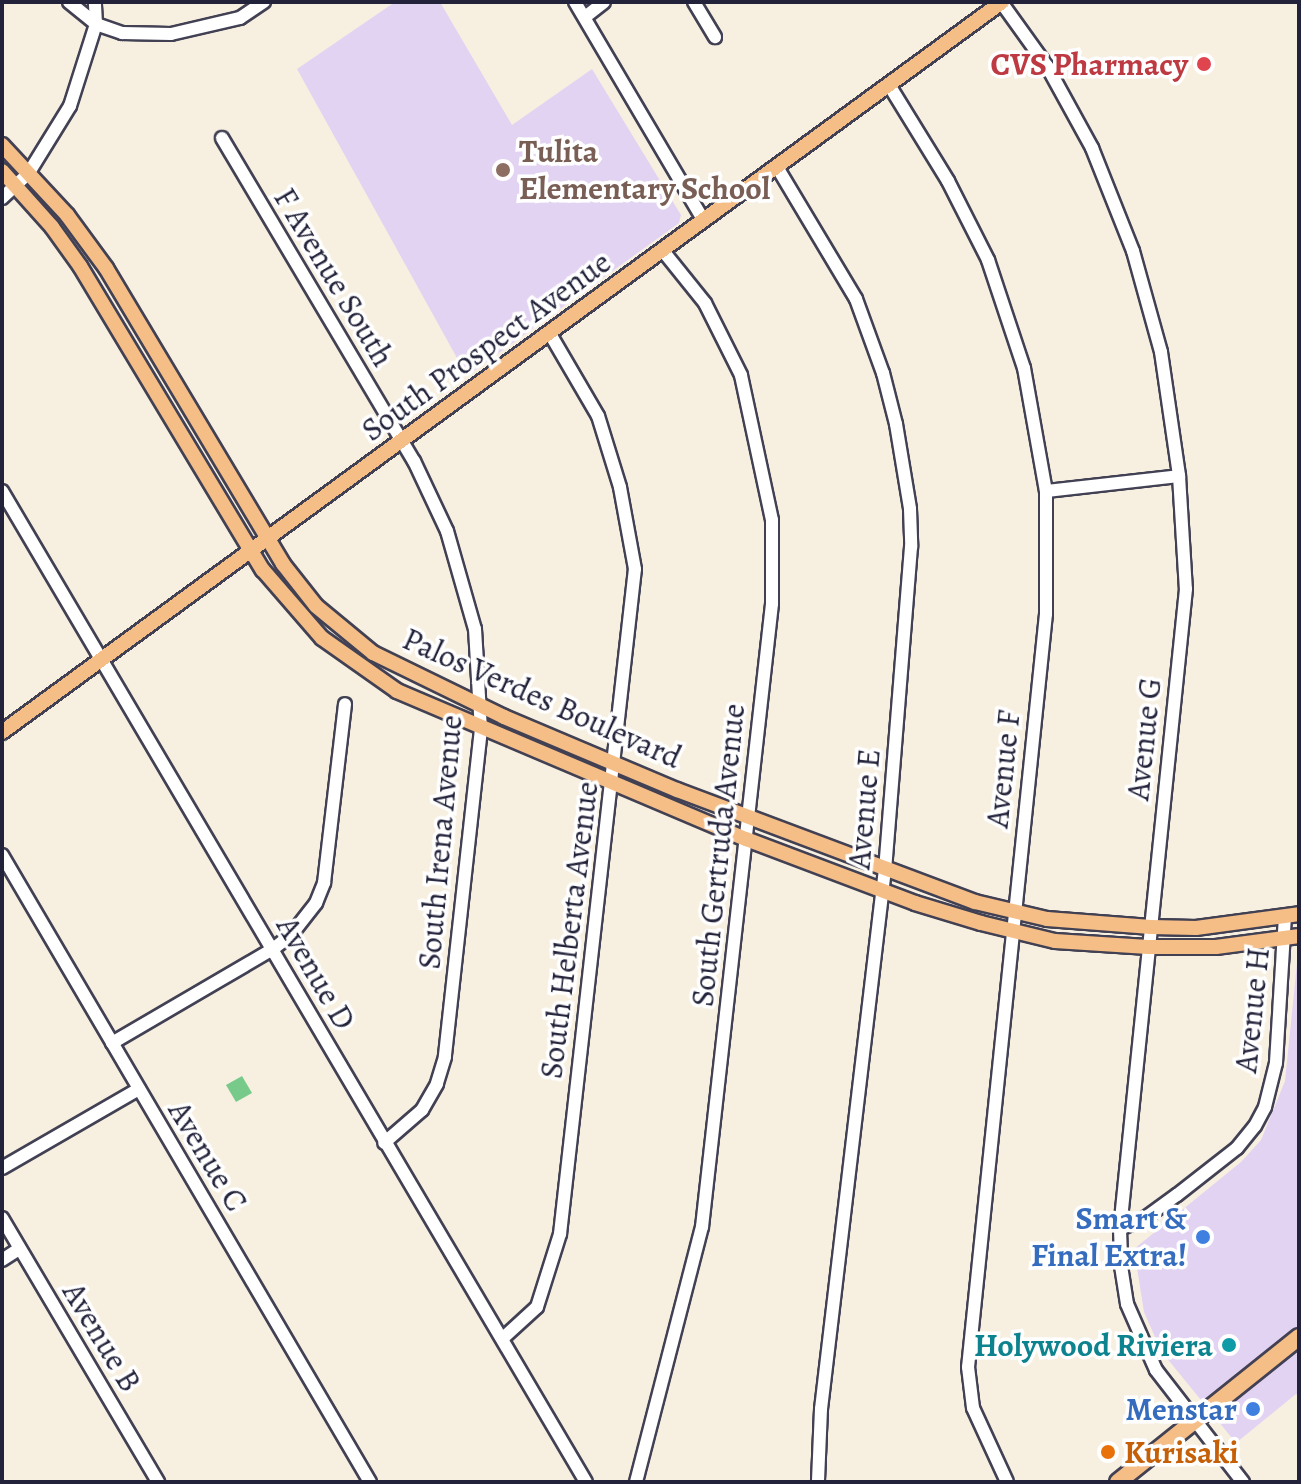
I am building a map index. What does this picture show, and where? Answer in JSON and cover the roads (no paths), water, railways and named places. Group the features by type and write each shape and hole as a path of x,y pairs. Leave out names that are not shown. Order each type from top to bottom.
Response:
{"highway":[{"path":"1118,1482 1299,1337"}],"main road":[{"name":"South Prospect Avenue","path":"2,732 664,252 703,219 1002,2"},
{"name":"Palos Verdes Boulevard","path":"2,145 67,215 106,268 267,540 316,606 373,653 480,706 615,763 935,889 1013,913 1081,923 1196,928 1292,915"},
{"name":"Palos Verdes Boulevard","path":"2,171 52,227 80,266 251,551 291,605 322,638 357,666 397,691 746,839 915,903 1011,931 1055,941 1148,947 1216,947 1293,937"}],"street":[{"path":"69,2 96,24 122,33 171,34 240,18 264,2"},
{"path":"2,198 28,174 70,106 96,24 95,2"},
{"path":"575,2 703,219"},
{"path":"585,17 604,2"},
{"path":"694,2 715,37"},
{"name":"Avenue G","path":"1002,2 1047,66 1092,148 1133,251 1161,352 1179,476 1186,589 1120,1229 1125,1291 1136,1331 1156,1370 1243,1482"},
{"name":"Avenue F","path":"889,85 948,181 988,260 1024,368 1046,491 1046,614 968,1367 973,1408 1007,1482"},
{"name":"F Avenue South","path":"222,138 401,442"},
{"name":"Avenue E","path":"777,167 856,299 883,373 905,476 911,547 885,869 821,1409 818,1482"},
{"name":"South Gertruda Avenue","path":"636,1482 702,1227 772,604 772,520 741,375 705,303 664,252"},
{"name":"South Helberta Avenue","path":"503,1338 537,1307 560,1234 635,569 620,487 598,416 550,334"},
{"name":"South Irena Avenue","path":"384,1143 422,1110 437,1084 445,1057 481,729 475,629 447,531 401,442"},
{"path":"1046,491 1179,476"},
{"name":"Avenue D","path":"2,491 586,1482"},
{"path":"112,1043 273,949 305,917 324,883 345,704"},
{"name":"Avenue C","path":"2,855 370,1482"},
{"name":"Avenue H","path":"1120,1229 1145,1218 1177,1195 1237,1148 1255,1126 1265,1107 1276,1063 1293,937 1292,915"},
{"path":"2,1168 139,1089"},
{"name":"Avenue B","path":"2,1218 158,1482"},
{"path":"2,1260 19,1249"}],"place":[{"name":"CVS Pharmacy","path":"1204,64"},
{"name":"Tulita Elementary School","path":"503,170"},
{"name":"Smart & Final Extra!","path":"1203,1237"},
{"name":"Holywood Riviera","path":"1229,1345"},
{"name":"Menstar","path":"1253,1409"},
{"name":"Kurisaki","path":"1108,1452"}]}
